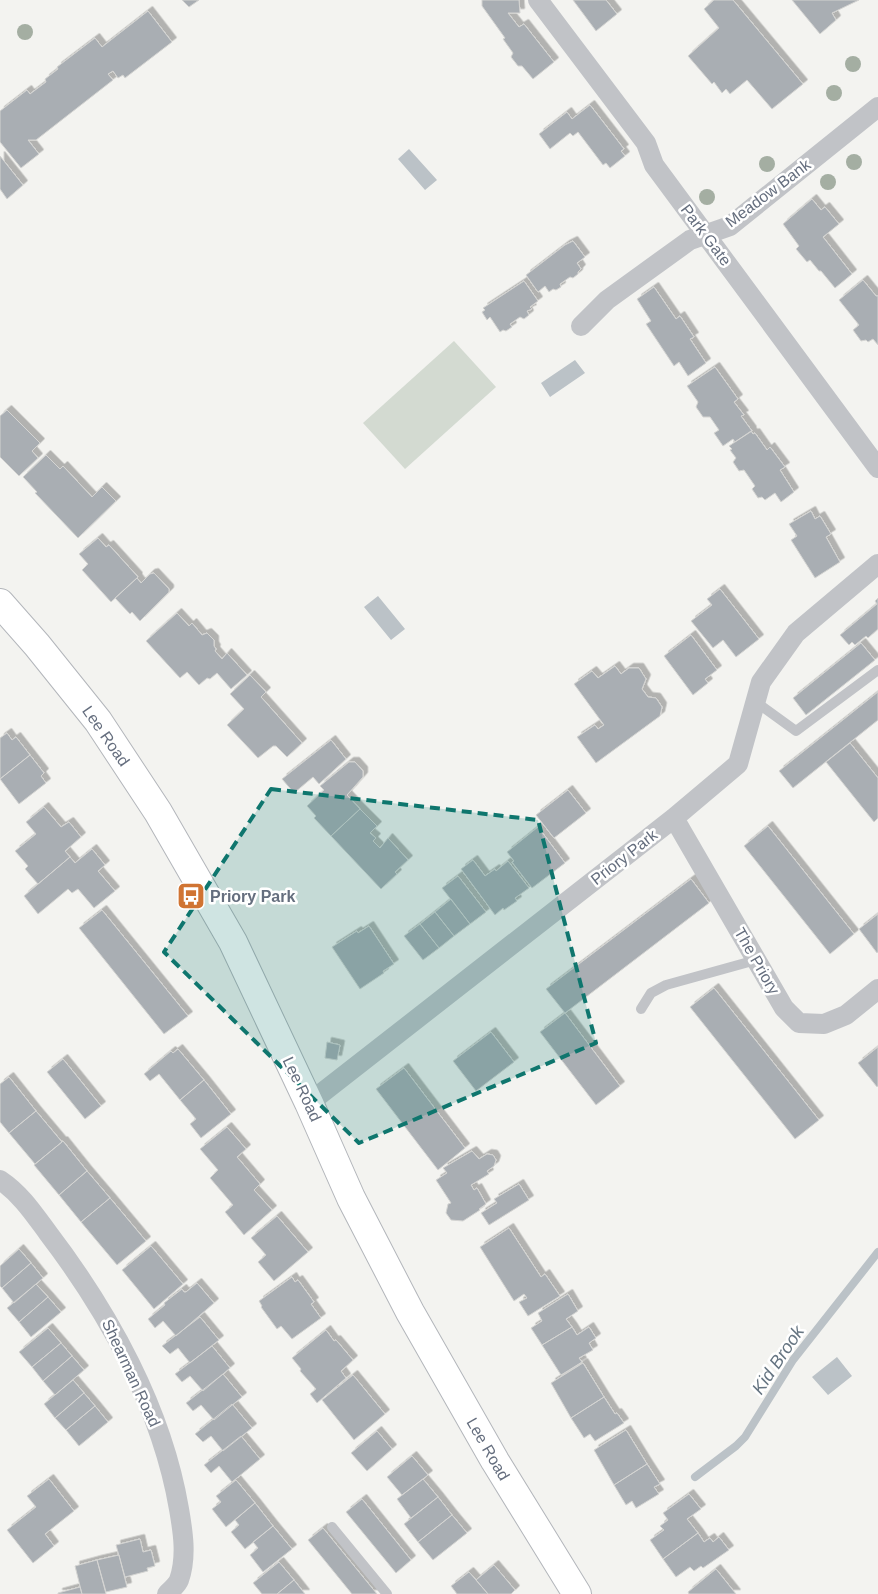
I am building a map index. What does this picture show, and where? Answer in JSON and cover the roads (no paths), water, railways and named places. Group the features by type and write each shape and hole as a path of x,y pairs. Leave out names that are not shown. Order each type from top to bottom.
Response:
{"main road":[{"name":"Lee Road","path":"0,603 37,645 98,721 158,812 233,942 309,1103 351,1198 410,1312 495,1460 577,1594"}],"street":[{"name":"Park Gate","path":"538,0 646,143 654,165 878,468"},
{"name":"Meadow Bank","path":"581,326 607,300 690,240 730,226 878,107"},
{"name":"Priory Park","path":"309,1103 674,818 738,764 761,682 796,632 878,564"},
{"name":"The Priory","path":"674,818 784,1008 799,1022 824,1024 846,1015 878,989"},
{"name":"Shearman Road","path":"0,1180 12,1188 24,1201 75,1269 99,1306 128,1360 166,1449 176,1491 184,1553 178,1582 167,1594"}],"lane":[{"path":"756,702 796,730 878,670"},
{"path":"641,1009 651,993 666,985 756,960"},
{"path":"332,1527 387,1594"}],"waterway":[{"name":"Kid Brook","path":"695,1477 745,1437 793,1360 878,1252"}],"place":[{"name":"Priory Park","path":"191,896"}]}
